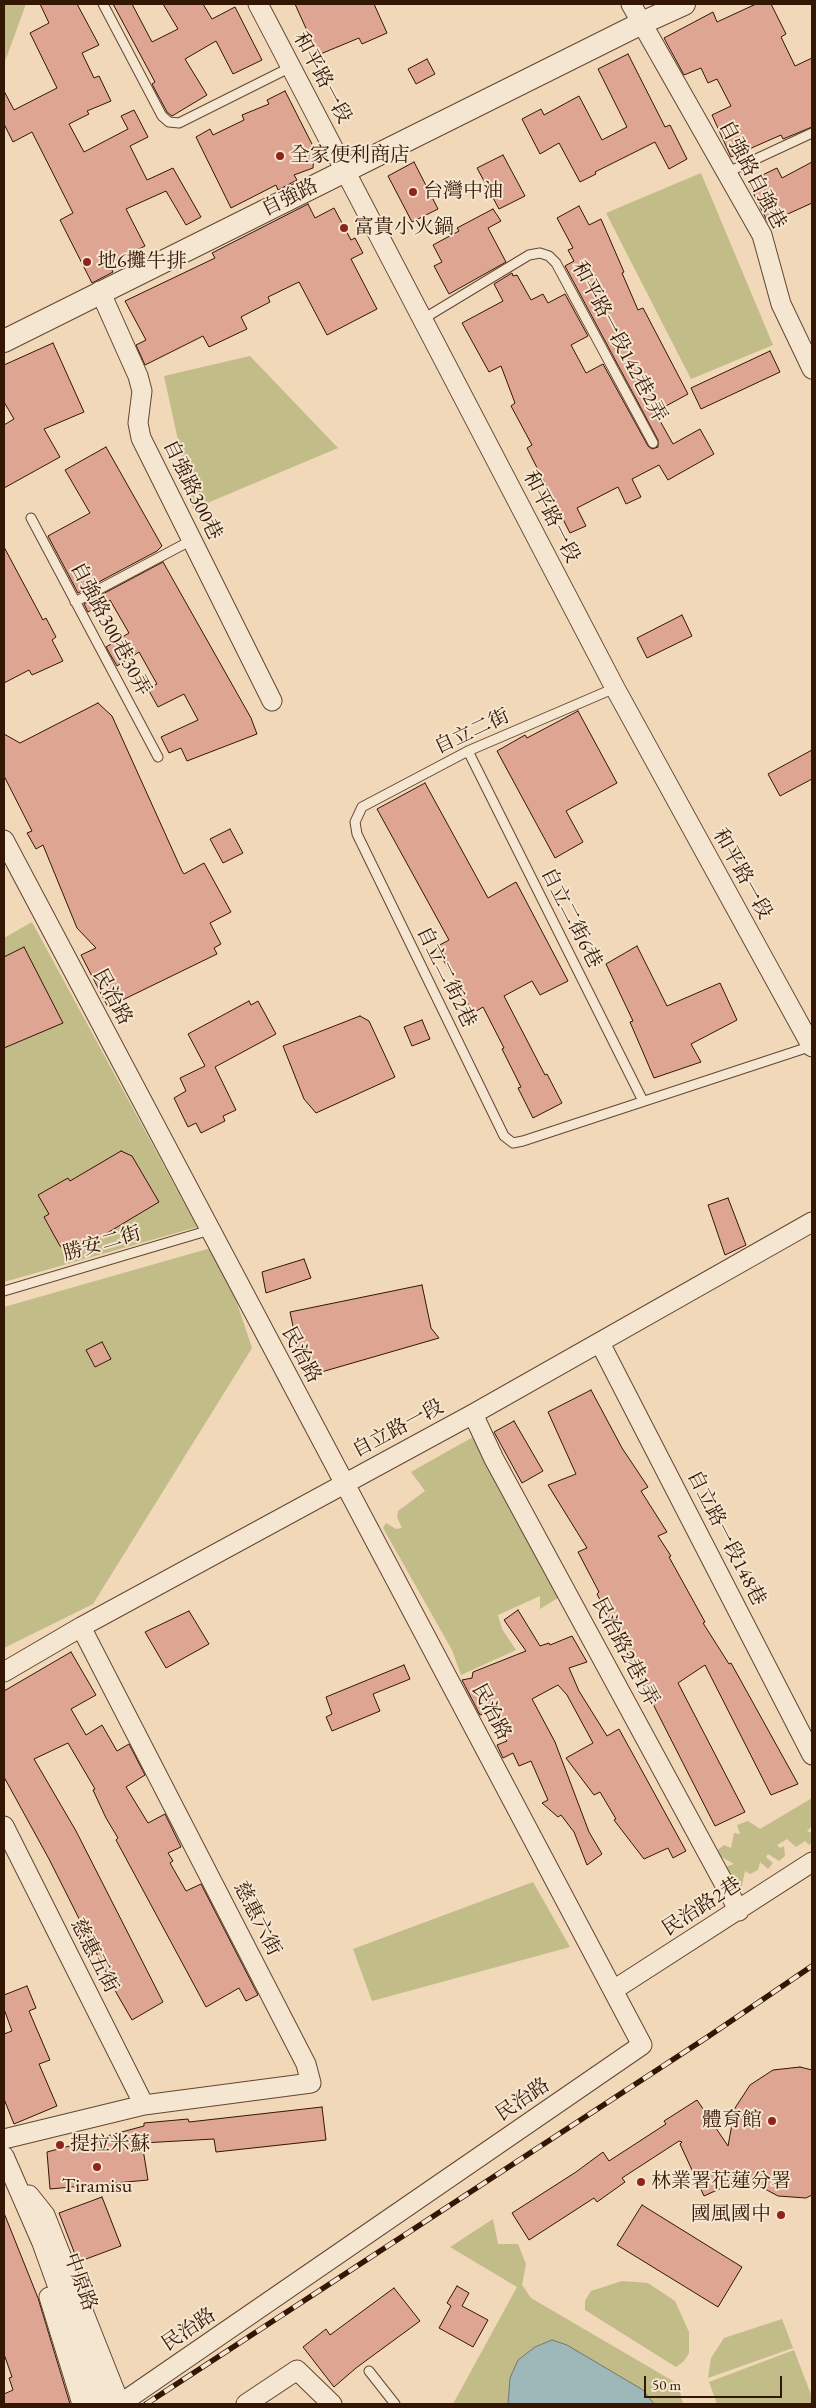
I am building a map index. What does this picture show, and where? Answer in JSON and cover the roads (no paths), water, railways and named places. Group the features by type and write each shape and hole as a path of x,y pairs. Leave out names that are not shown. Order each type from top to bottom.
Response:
{"street":[{"name":"和平路一段","path":"258,4 615,688 812,1047"},
{"name":"自強路","path":"4,341 100,291 345,170 637,13 684,4"},
{"name":"自強路自強巷","path":"637,13 762,235 774,284 810,360"},
{"name":"自強路300巷","path":"100,291 138,376 142,391 138,423 141,438 272,701"},
{"name":"民治路","path":"4,840 344,1484 615,1989 642,2045 120,2404"},
{"name":"自立路一段","path":"4,1672 81,1627 473,1414 812,1222"},
{"name":"自立路一段148巷","path":"600,1342 812,1755"},
{"name":"民治路2巷1弄","path":"473,1414 499,1468 739,1911"},
{"name":"慈惠六街","path":"81,1627 306,2064 311,2083 144,2105"},
{"name":"慈惠五街","path":"4,1826 144,2105"},
{"name":"民治路2巷","path":"615,1989 739,1911 812,1862"},
{"path":"4,2140 144,2105"},
{"path":"4,2156 14,2176 29,2233 82,2404"},
{"path":"14,2176 45,2215 120,2404"},
{"name":"中原路","path":"14,2176 42,2244 100,2404"},
{"path":"246,2404 297,2370 332,2404"}],"lane":[{"path":"103,4 162,116 169,122 179,123 291,68"},
{"path":"728,172 812,133"},
{"name":"和平路一段142巷2弄","path":"423,319 529,255 540,253 549,256 556,263 654,443"},
{"name":"自強路300巷30弄","path":"31,518 158,756"},
{"path":"75,602 192,540"},
{"name":"自立二街","path":"355,822 362,807 468,751 615,688"},
{"name":"自立二街6巷","path":"468,751 643,1101"},
{"name":"自立二街2巷","path":"355,822 357,834 504,1136 514,1143 643,1101"},
{"path":"643,1101 812,1047"},
{"name":"勝安二街","path":"4,1291 210,1230"},
{"path":"369,2371 395,2404"}],"water":[{"path":"552,2340 567,2345 643,2390 654,2404 508,2404 510,2378 518,2360 535,2347"}],"railway":[{"path":"146,2404 709,2036 812,1966"}],"place":[{"name":"全家便利商店","path":"280,156"},
{"name":"台灣中油","path":"413,192"},
{"name":"富貴小火鍋","path":"344,228"},
{"name":"地6攤牛排","path":"87,262"},
{"name":"體育館","path":"772,2121"},
{"name":"提拉米蘇","path":"60,2145"},
{"name":"Tiramisu","path":"97,2167"},
{"name":"林業署花蓮分署","path":"641,2182"},
{"name":"國風國中","path":"781,2215"}]}
